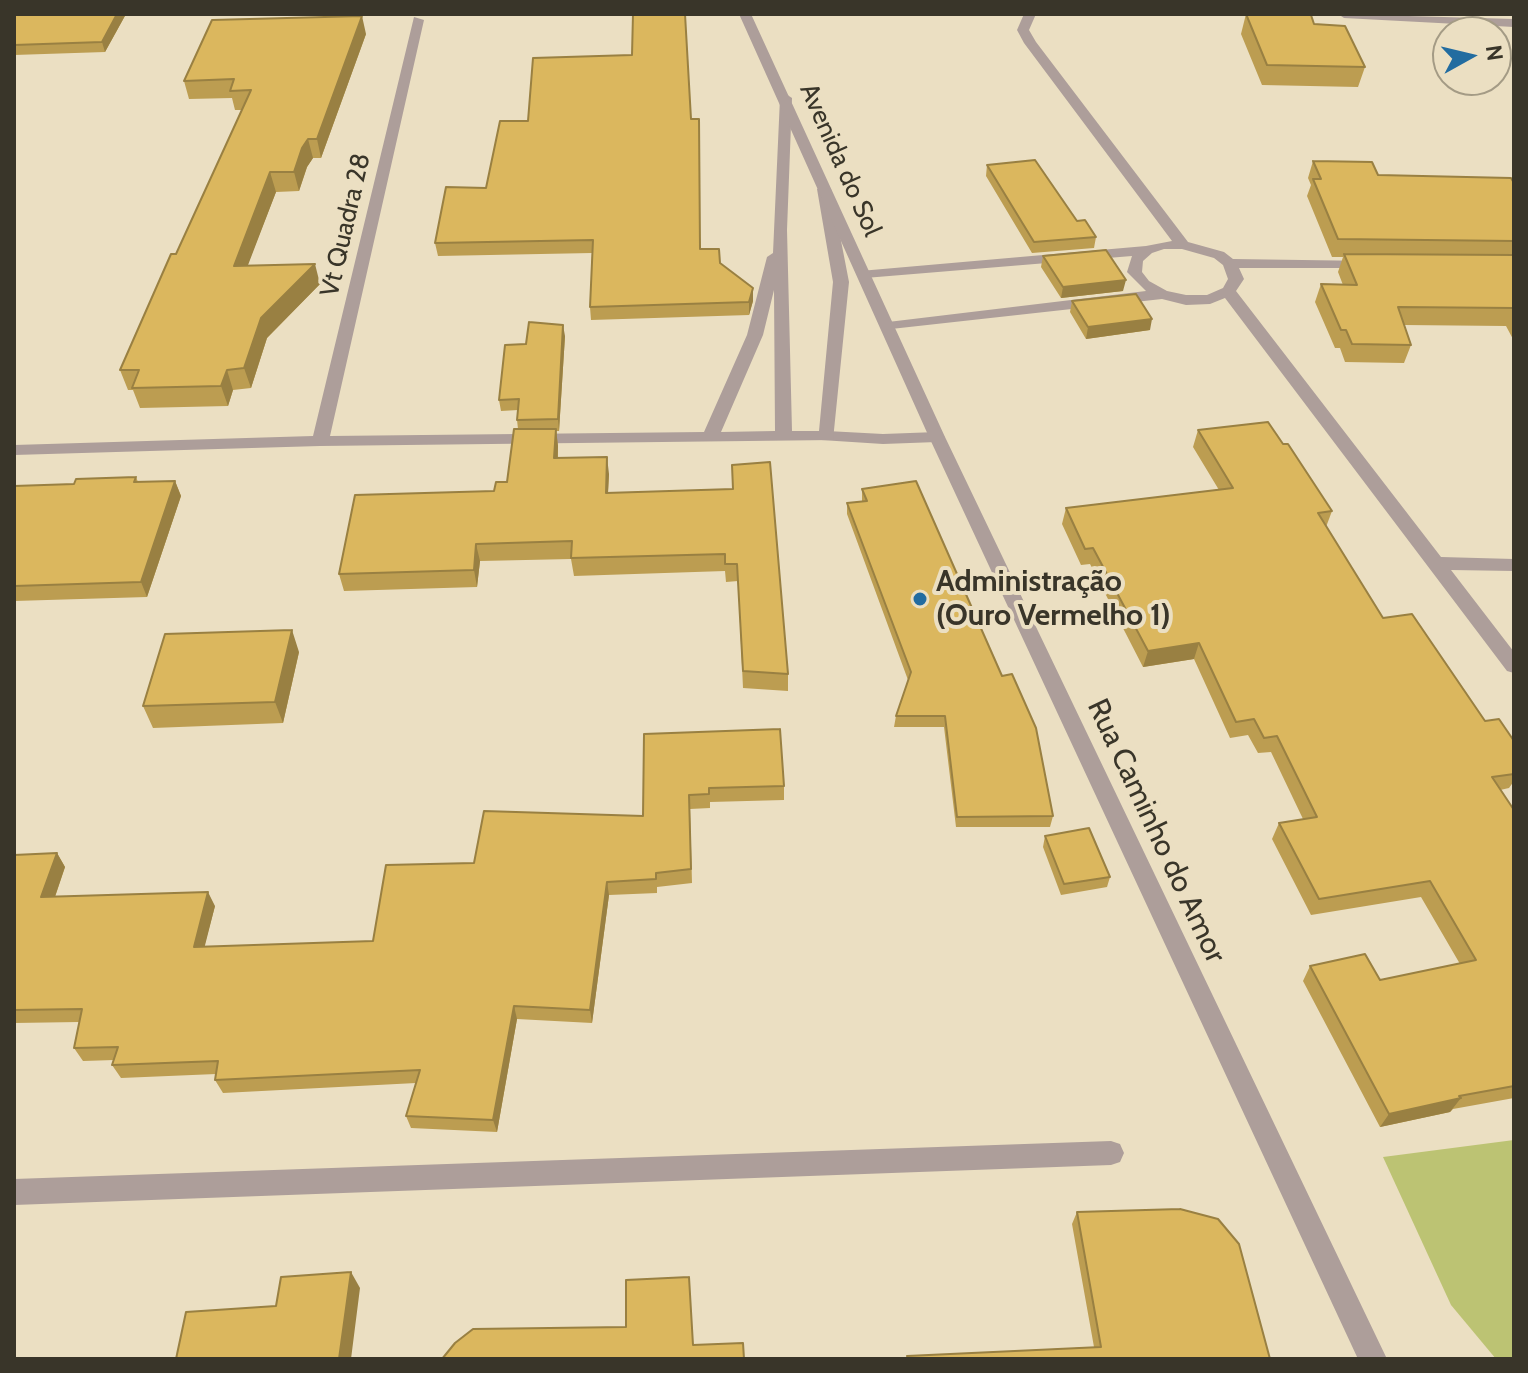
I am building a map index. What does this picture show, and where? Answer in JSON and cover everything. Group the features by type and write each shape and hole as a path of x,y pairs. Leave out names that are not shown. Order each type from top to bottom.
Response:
{"street":[{"name":"Avenida do Sol","path":"745,14 888,327"},
{"path":"1030,14 1023,30 1030,43 1183,245"},
{"path":"1344,14 1514,23"},
{"name":"Vt Quadra 28","path":"320,441 418,20"},
{"path":"784,437 780,230 786,98"},
{"path":"822,177 841,282 827,436"},
{"path":"711,436 755,335 780,230"},
{"path":"865,274 1147,250 1163,245 1202,248 1230,263 1388,264"},
{"path":"1147,250 1136,260 1134,272 1144,284 1162,294 1186,300 1210,299 1228,291 1236,279 1230,263"},
{"path":"1228,291 1514,666"},
{"path":"888,327 1162,294"},
{"name":"Rua Caminho do Amor","path":"888,327 937,437 1373,1359"},
{"path":"14,450 320,441 711,436 937,437"},
{"path":"1436,563 1514,565"},
{"path":"14,1192 1111,1153"}],"green space":[{"path":"1514,1140 1514,1359 1496,1359 1451,1305 1383,1157"}],"building":[{"path":"14,14 117,14 102,42 14,45"},
{"path":"633,14 685,14 691,119 699,119 700,249 719,249 720,263 753,288 749,302 590,307 593,240 435,243 446,187 486,188 500,121 528,121 533,58 632,55"},
{"path":"1246,14 1311,15 1314,24 1345,26 1365,67 1267,65"},
{"path":"362,16 317,139 308,139 294,172 270,172 234,266 315,264 261,318 244,368 227,370 221,386 132,388 139,370 120,370 171,254 176,254 251,90 230,91 234,79 184,81 212,20"},
{"path":"1035,160 1077,221 1085,220 1096,237 1034,242 987,165"},
{"path":"1313,161 1372,162 1378,175 1511,178 1514,183 1514,241 1338,239 1313,179 1321,179"},
{"path":"1106,250 1126,280 1063,287 1043,256"},
{"path":"1344,254 1514,255 1514,308 1398,307 1411,345 1352,344 1346,330 1341,330 1321,284 1357,285"},
{"path":"1136,294 1152,319 1088,327 1072,301"},
{"path":"529,322 563,325 558,419 517,420 519,399 499,400 505,345 526,344"},
{"path":"1268,422 1283,444 1288,444 1332,511 1318,513 1383,618 1412,614 1485,721 1499,719 1514,741 1514,774 1492,777 1514,810 1514,1086 1389,1114 1310,966 1365,954 1380,980 1476,960 1430,881 1319,899 1279,823 1317,817 1277,736 1264,738 1254,719 1236,722 1199,643 1148,651 1093,548 1085,549 1066,508 1233,488 1198,430"},
{"path":"514,429 556,429 554,458 607,457 606,493 733,489 732,465 770,462 788,674 743,671 737,564 725,564 725,554 571,558 572,541 476,544 474,570 339,574 355,495 494,491 496,482 507,482"},
{"path":"136,477 134,482 175,481 141,582 14,586 14,486 74,484 76,479"},
{"path":"916,481 1002,676 1012,674 1036,728 1053,816 957,817 945,716 896,716 911,672 847,503 867,501 862,489"},
{"path":"292,630 275,702 143,706 165,634"},
{"path":"780,729 784,786 709,788 709,794 689,795 691,869 656,873 656,879 607,882 590,1010 514,1006 493,1120 406,1116 420,1070 215,1080 218,1061 112,1065 118,1047 74,1048 82,1009 14,1010 14,855 57,853 41,897 208,892 194,947 373,941 386,865 474,863 484,811 643,816 644,734"},
{"path":"1089,828 1110,877 1064,884 1045,836"},
{"path":"1180,1209 1218,1219 1239,1244 1270,1359 908,1359 907,1356 1101,1347 1077,1212"},
{"path":"351,1272 339,1359 176,1359 186,1312 276,1306 281,1277"},
{"path":"689,1277 693,1345 743,1343 744,1359 442,1359 455,1343 473,1329 626,1327 626,1280"}],"place":[{"name":"Administração (Ouro Vermelho 1)","path":"920,599"}]}
